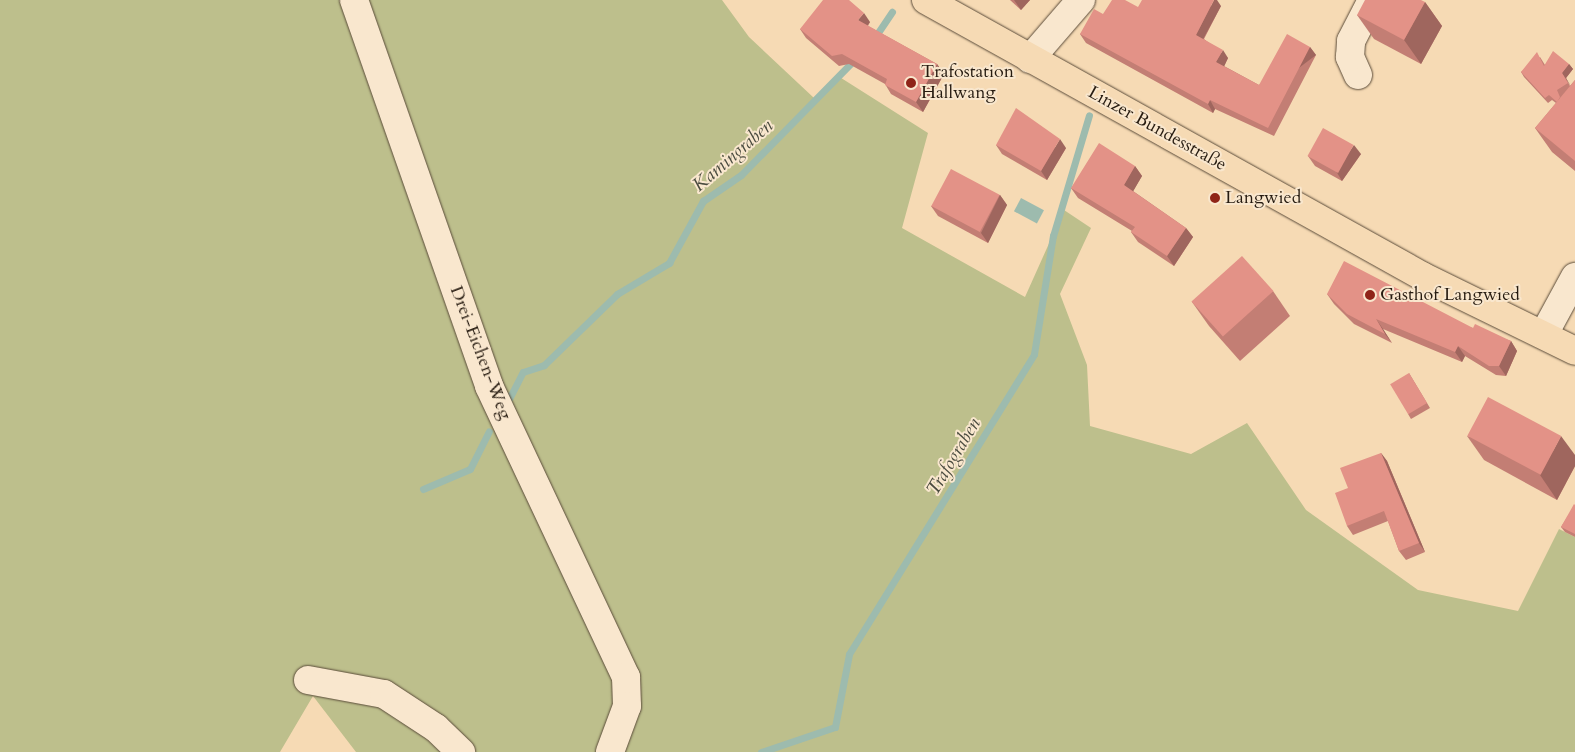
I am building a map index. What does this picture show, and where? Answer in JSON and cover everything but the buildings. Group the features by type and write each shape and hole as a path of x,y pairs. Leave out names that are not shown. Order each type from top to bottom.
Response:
{"main road":[{"name":"Linzer Bundesstraße","path":"926,0 1422,276 1544,334 1575,351"}],"street":[{"name":"Drei-Eichen-Weg","path":"354,0 488,386 626,677 627,706 610,752"},
{"path":"1030,59 1081,0"},
{"path":"1358,75 1350,57 1351,41 1372,0"},
{"path":"1544,334 1575,276"},
{"path":"308,680 384,694 436,728 462,752"}],"green space":[{"path":"0,0 722,0 749,37 814,98 838,76 928,133 902,228 1025,297 1064,210 1091,228 1060,294 1087,365 1090,426 1191,454 1247,423 1306,510 1418,590 1518,611 1559,529 1575,537 1575,752 356,752 313,696 280,752 0,752"}],"shaded area":[{"path":"1021,198 1044,210 1037,223 1014,211"}],"waterway":[{"name":"Kamingraben","path":"873,40 892,12"},
{"name":"Kamingraben","path":"509,399 523,372 544,365 617,294 669,263 703,201 741,175 856,58"},
{"name":"Trafograben","path":"761,752 835,727 849,654 1034,354 1053,236 1089,115"},
{"path":"423,489 470,469 489,431"}],"place":[{"name":"Trafostation Hallwang","path":"911,83"},
{"name":"Langwied","path":"1215,198"},
{"name":"Gasthof Langwied","path":"1370,295"}]}
